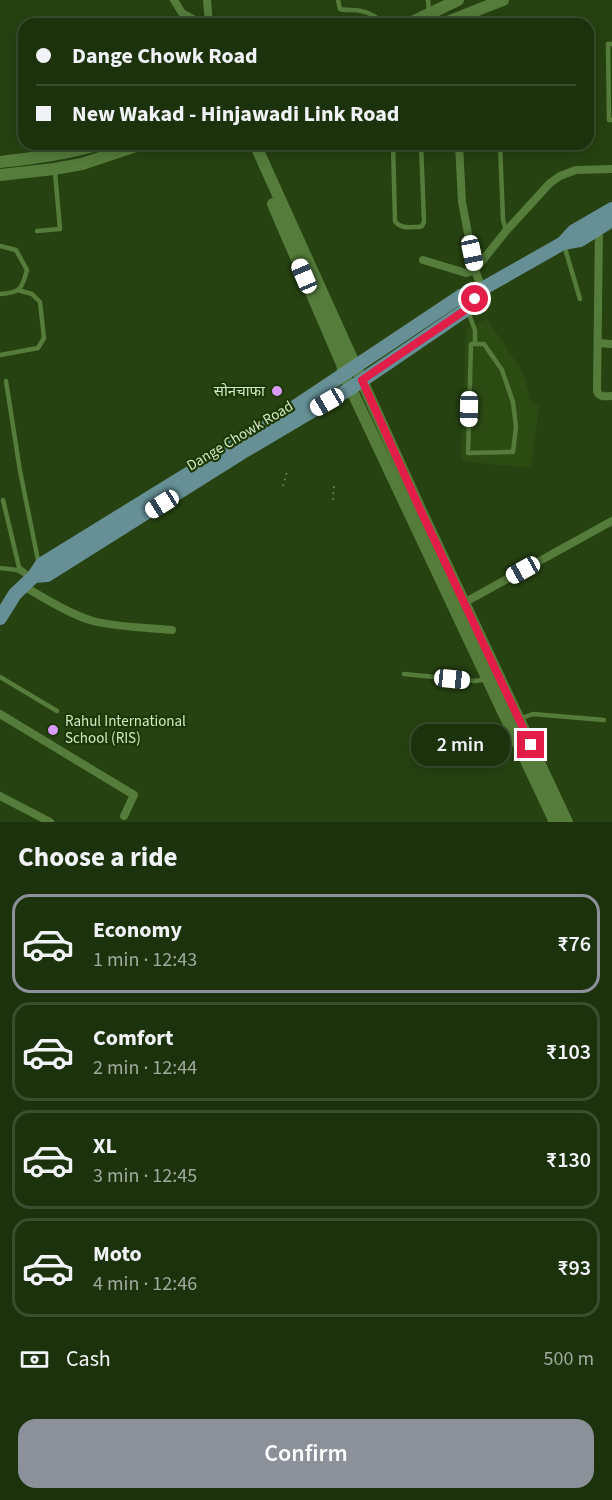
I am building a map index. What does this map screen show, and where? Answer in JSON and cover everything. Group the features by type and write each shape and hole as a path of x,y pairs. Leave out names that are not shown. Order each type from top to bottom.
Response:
{"main road":[{"path":"457,18 479,5 504,0"},
{"path":"421,18 454,2"},
{"path":"0,162 80,150"},
{"path":"0,175 82,164 123,150"},
{"path":"250,150 342,364 350,371"},
{"path":"258,150 350,371 460,606 519,719 567,822"},
{"name":"Dange Chowk Road","path":"32,577 47,575 461,296 482,289 563,243 574,231 612,209"},
{"name":"Dange Chowk Road","path":"563,243 580,240 612,220"},
{"name":"Dange Chowk Road","path":"158,499 357,384 467,309 482,289"},
{"path":"0,618 15,594 32,577"},
{"path":"460,606 488,679 555,822"}],"street":[{"path":"174,0 182,14 190,18"},
{"path":"207,0 208,18"},
{"path":"450,18 454,2"},
{"path":"459,150 462,202 475,270 482,289"},
{"path":"423,260 466,273 475,270 540,192 560,176 576,170 612,169"},
{"path":"599,227 598,393 602,396 612,396"},
{"path":"598,343 612,344"},
{"path":"460,606 612,521"},
{"path":"32,577 63,607 92,620 172,630"},
{"path":"0,714 134,795 123,819"},
{"path":"0,796 50,822"}],"lane":[{"path":"338,0 340,9 361,11 377,18"},
{"path":"428,0 429,14"},
{"path":"612,44 608,44 609,120 612,120"},
{"path":"393,150 395,221 398,226 422,226 424,222 421,150"},
{"path":"500,150 503,220 506,231"},
{"path":"37,231 60,229 54,169"},
{"path":"563,243 580,299"},
{"path":"0,246 16,250 27,270 23,285 18,290 0,294"},
{"path":"0,356 38,348 44,338 40,302 32,294 18,290"},
{"path":"467,309 475,330 475,344"},
{"path":"471,344 475,344 484,344 502,370 513,402 516,427 513,452 468,453 471,344"},
{"path":"6,381 20,471 32,577"},
{"path":"3,500 19,567 32,577"},
{"path":"0,568 17,570 32,577"},
{"path":"404,674 475,681 488,679"},
{"path":"0,677 57,711"},
{"path":"519,719 533,714 604,720"}],"path":[{"path":"283,486 287,472"},
{"path":"333,500 334,484"}],"shaded area":[{"path":"487,319 521,369 530,401 539,406 531,468 461,461 466,328"}],"place":[{"name":"सोनचाफा","path":"277,391"},
{"name":"Rahul International School (RIS)","path":"53,730"}],"route":[{"path":"475,299 467,309 362,380 531,745"}]}
